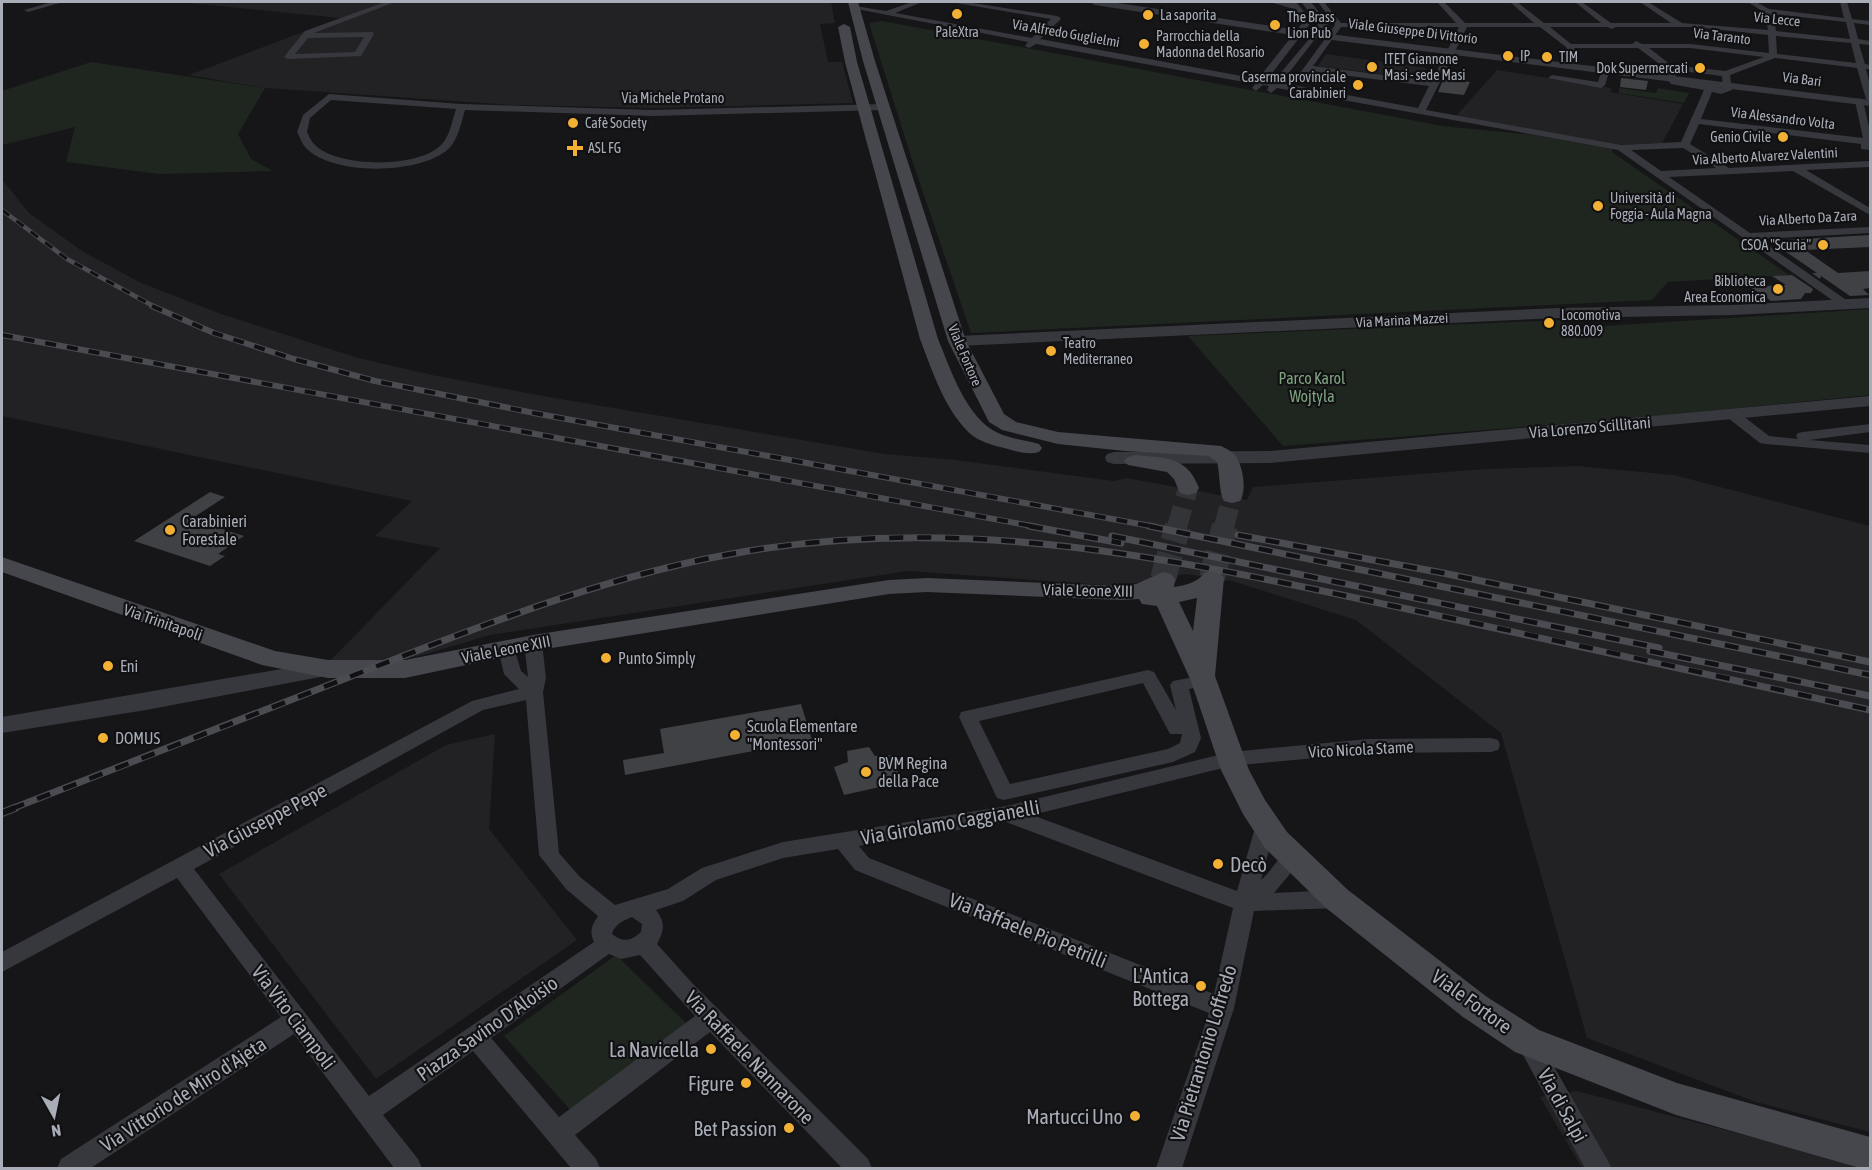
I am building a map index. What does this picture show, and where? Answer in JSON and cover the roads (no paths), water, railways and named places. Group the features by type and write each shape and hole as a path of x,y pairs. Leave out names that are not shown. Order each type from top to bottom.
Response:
{"main road":[{"name":"Viale Fortore","path":"851,8 957,341 996,418 1010,426 1058,438 1214,456"},
{"name":"Viale Fortore","path":"851,8 851,62 928,339 966,415 978,429 1006,443 1060,454 1114,458"},
{"path":"851,62 869,62"},
{"path":"928,339 957,341"},
{"path":"1214,456 1232,477 1232,496"},
{"path":"1114,458 1167,465 1179,469 1185,475 1188,488"},
{"name":"Via Trinitapoli","path":"2,564 266,657 297,665 328,669"},
{"name":"Viale Fortore","path":"1204,681 1206,621 1211,581"},
{"name":"Viale Leone XIII","path":"1088,598 1163,586 1200,590 1211,581"},
{"name":"Viale Leone XIII","path":"328,669 367,671 405,669 533,643 889,587 927,585 1131,592 1163,586"},
{"name":"Viale Fortore","path":"1163,586 1204,681 1231,759 1253,806 1276,840 1337,899 1475,1007 1527,1041 1676,1099 1870,1154"},
{"name":"Viale Leone XIII","path":"1013,589 1088,598 1151,609 1172,617 1180,626"}],"street":[{"path":"28,10 59,2"},
{"path":"305,36 370,34 358,54 288,57 305,36 308,33 391,2"},
{"path":"886,14 918,2"},
{"path":"955,2 1057,18 1031,44"},
{"path":"1008,9 1021,2"},
{"name":"Viale Giuseppe Di Vittorio","path":"1095,2 1299,33 1568,65 1670,72 1728,80"},
{"path":"1257,85 1308,21 1294,4 1274,2"},
{"path":"1273,88 1323,24 1306,2"},
{"path":"1292,91 1339,26 1321,2"},
{"path":"1420,113 1464,26 1440,2"},
{"path":"1513,2 1569,46 1574,55 1568,65"},
{"path":"1578,2 1620,32"},
{"path":"1644,2 1716,49"},
{"path":"1751,2 1768,11 1870,23"},
{"path":"1844,2 1860,66 1868,84 1870,145"},
{"path":"371,16 376,7"},
{"name":"Via Alfredo Guglielmi","path":"851,8 1031,44"},
{"name":"Via Alfredo Guglielmi","path":"851,8 1434,120 1520,130"},
{"path":"1629,38 1670,72 1671,80 1679,84 1728,90 1728,80 1773,56 1770,32 1772,20 1768,11"},
{"path":"360,34 365,25"},
{"name":"Via Lecce","path":"1339,26 1680,25 1870,42"},
{"name":"Via Taranto","path":"1569,46 1690,46 1870,67"},
{"path":"1308,68 1435,84"},
{"path":"1552,78 1601,85 1606,69"},
{"name":"Via Bari","path":"1728,80 1867,101"},
{"path":"1685,145 1709,89"},
{"name":"Via Michele Protano","path":"461,107 445,147 427,158 399,165 365,166 339,160 311,146 302,132 306,117 329,97 461,107 653,113 884,107"},
{"name":"Via Alfredo Guglielmi","path":"1348,102 1621,148"},
{"name":"Via Alessandro Volta","path":"1696,122 1870,145"},
{"path":"1621,148 1685,145 1727,171"},
{"path":"1621,148 1846,304"},
{"name":"Via Alberto Alvarez Valentini","path":"1660,174 1870,164"},
{"path":"1794,167 1870,212"},
{"name":"Via Alberto Da Zara","path":"1747,236 1870,230"},
{"name":"Via Marina Mazzei","path":"957,341 1546,313 1733,310 1870,303"},
{"name":"Via Lorenzo Scillitani","path":"1308,452 1870,402"},
{"path":"1734,415 1765,440 1870,449"},
{"path":"1765,440 1870,428"},
{"path":"1188,488 1194,467 1214,456 1308,452"},
{"path":"1214,456 1269,457 1308,452"},
{"name":"Viale Fortore","path":"1114,458 1214,456"},
{"path":"1232,496 1238,480 1254,464 1269,457"},
{"path":"533,643 537,678 534,692 549,855 573,884 612,915"},
{"path":"507,648 513,674 534,692"},
{"name":"Viale Leone XIII","path":"2,725 328,669"},
{"path":"1177,729 1148,676 968,717 1004,793 1173,755 1188,747 1192,738 1179,685 1204,681"},
{"name":"Via Giuseppe Pepe","path":"2,963 477,705 534,692"},
{"name":"Vico Nicola Stame","path":"1231,759 1368,746 1491,744"},
{"name":"Via Girolamo Caggianelli","path":"634,908 675,895 709,874 783,850 1007,814 1231,759"},
{"path":"1007,814 1245,903 1337,899"},
{"name":"Via Pietrantonio Loffredo","path":"1169,1168 1222,1008 1245,903 1266,824"},
{"name":"Via Raffaele Pio Petrilli","path":"843,841 862,864 1222,1008"},
{"path":"1245,903 1272,883 1294,857"},
{"name":"Via Vito Ciampoli","path":"180,866 409,1168"},
{"name":"Via Girolamo Caggianelli","path":"648,936 675,895"},
{"path":"634,908 646,912 653,920 648,936 634,948 621,950 607,944 603,938 603,929 612,915 624,909 634,908"},
{"name":"Via Raffaele Nannarone","path":"648,936 711,1017 859,1168"},
{"name":"Piazza Savino D'Aloisio","path":"367,1112 607,944"},
{"path":"556,1133 711,1017"},
{"name":"Via Vittorio de Miro d'Ajeta","path":"70,1168 296,1020"},
{"path":"475,1037 587,1168"},
{"name":"Via di Salpi","path":"1527,1041 1599,1168"}],"tunnel":[{"path":"1177,527 1188,488"},
{"path":"1224,527 1232,496"},
{"path":"1163,579 1178,526"},
{"path":"1212,578 1225,526"}],"railway":[{"path":"2,210 67,259 155,307"},
{"path":"152,306 214,333 294,359 375,381 539,414 1156,527"},
{"path":"2,335 1037,527"},
{"path":"1029,526 1121,543"},
{"path":"1149,526 1870,675"},
{"path":"1238,535 1443,573 1870,662"},
{"path":"1112,536 1659,648"},
{"path":"11,809 409,654 552,601 649,572 698,561 748,551 832,541 914,538 995,540 1075,547 1155,559 1316,590 1870,710"},
{"path":"1650,651 1870,696"},
{"path":"2,813 15,808"}],"place":[{"name":"PaleXtra","path":"957,14"},
{"name":"La saporita","path":"1148,15"},
{"name":"The Brass Lion Pub","path":"1275,25"},
{"name":"Parrocchia della Madonna del Rosario","path":"1144,44"},
{"name":"IP","path":"1508,56"},
{"name":"TIM","path":"1547,57"},
{"name":"ITET Giannone Masi - sede Masi","path":"1372,67"},
{"name":"Dok Supermercati","path":"1700,68"},
{"name":"Caserma provinciale Carabinieri","path":"1358,85"},
{"name":"Cafè Society","path":"573,123"},
{"name":"Genio Civile","path":"1783,137"},
{"name":"ASL FG","path":"575,148"},
{"name":"Università di Foggia - Aula Magna","path":"1598,206"},
{"name":"CSOA \"Scurìa\"","path":"1823,245"},
{"name":"Biblioteca Area Economica","path":"1778,289"},
{"name":"Locomotiva 880.009","path":"1549,323"},
{"name":"Teatro Mediterraneo","path":"1051,351"},
{"name":"Carabinieri Forestale","path":"170,530"},
{"name":"Punto Simply","path":"606,658"},
{"name":"Eni","path":"108,666"},
{"name":"Scuola Elementare \"Montessori\"","path":"735,735"},
{"name":"DOMUS","path":"103,738"},
{"name":"BVM Regina della Pace","path":"866,772"},
{"name":"Decò","path":"1218,864"},
{"name":"L'Antica Bottega","path":"1201,986"},
{"name":"La Navicella","path":"711,1049"},
{"name":"Figure","path":"746,1083"},
{"name":"Martucci Uno","path":"1135,1116"},
{"name":"Bet Passion","path":"789,1128"}],"park label":[{"name":"Parco Karol Wojtyla","path":"1312,387"}]}
